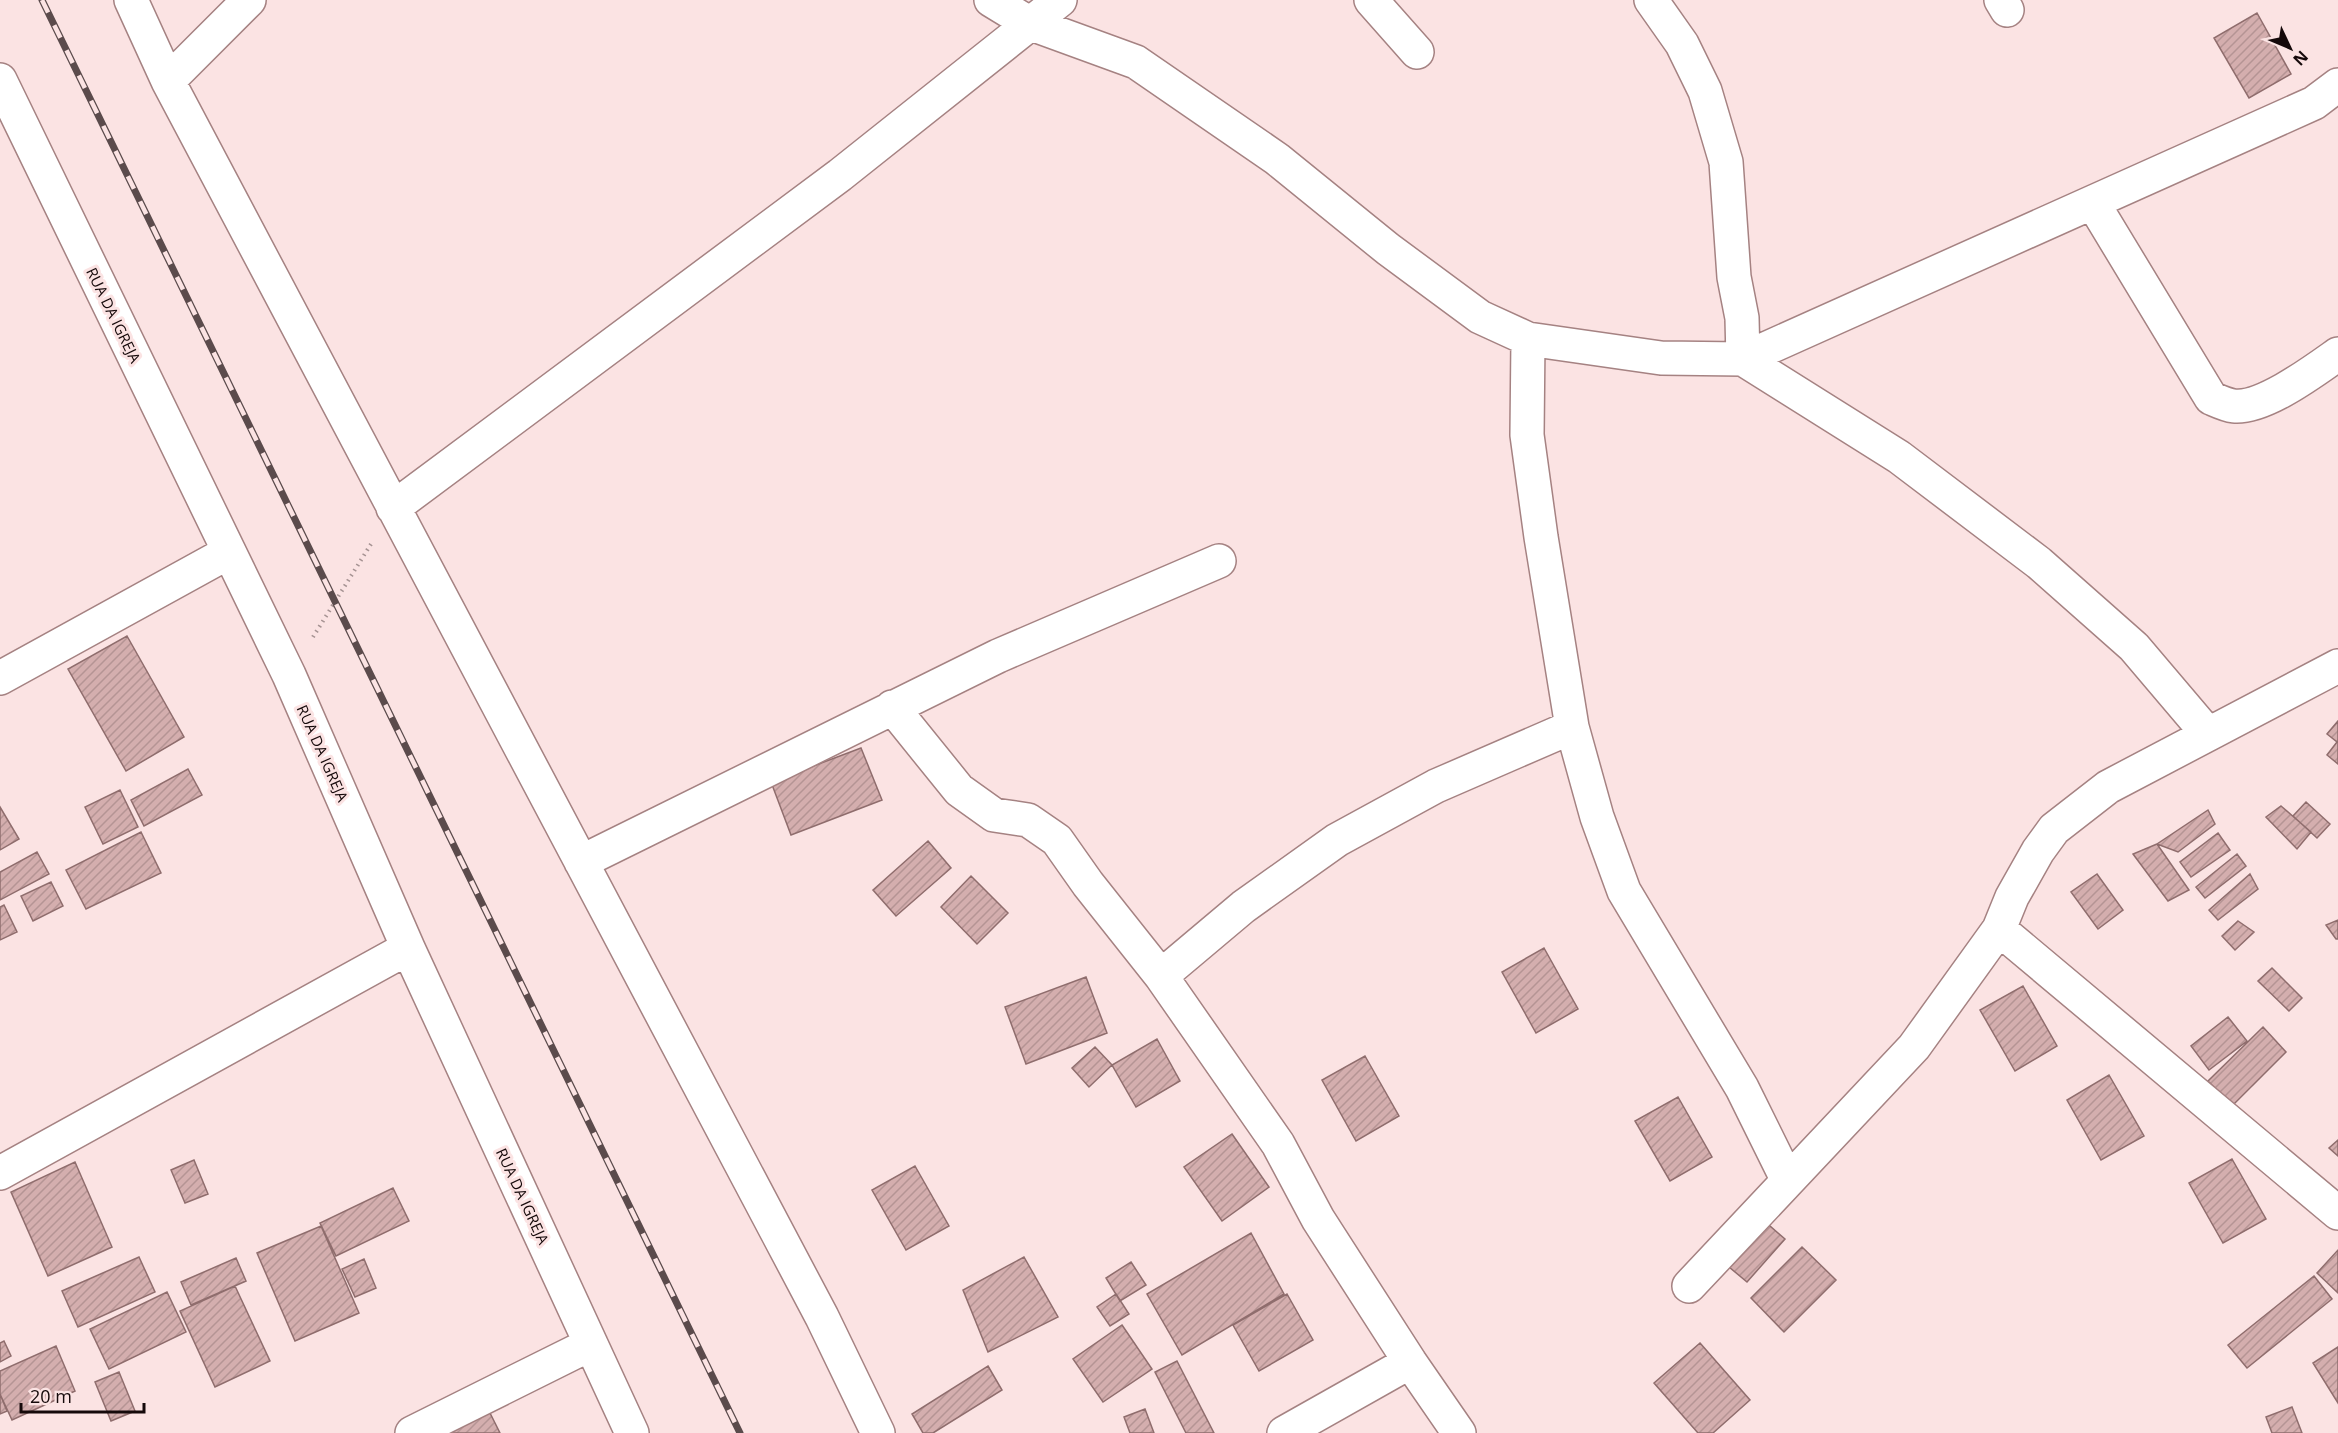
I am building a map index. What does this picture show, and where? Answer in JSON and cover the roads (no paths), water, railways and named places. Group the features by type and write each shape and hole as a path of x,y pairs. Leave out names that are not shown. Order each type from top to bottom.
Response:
{"street":[{"path":"131,0 168,81 822,1317 878,1433"},
{"path":"168,81 249,0"},
{"path":"990,0 1029,23 1136,62 1277,159 1388,249 1480,317 1528,339 1660,358 1743,359 2313,103 2338,85"},
{"path":"393,508 840,175 1060,0"},
{"path":"1371,0 1417,52"},
{"path":"1651,0 1682,44 1705,91 1726,162 1733,265 1742,318 1743,359"},
{"name":"RUA DA IGREJA","path":"0,80 289,675 408,948 632,1433"},
{"path":"2093,202 2211,398 2232,406 2249,405 2298,382 2338,354"},
{"path":"1528,339 1527,435 1540,537 1572,727 1597,817 1624,891 1742,1088 1787,1179"},
{"path":"1743,359 1899,457 2039,563 2134,647 2207,733"},
{"path":"0,678 229,552"},
{"path":"581,862 998,656 1219,561"},
{"path":"1689,1286 1787,1179 1914,1047 1998,929 2012,897 2038,851 2054,829 2108,787 2338,666"},
{"path":"892,707 959,790 994,815 1028,820 1057,840 1088,885 1161,976 1278,1144 1318,1219 1410,1362 1459,1433"},
{"path":"1161,976 1243,907 1337,840 1436,786 1572,727"},
{"path":"1998,929 2338,1213"},
{"path":"0,1173 408,948"},
{"path":"412,1433 591,1344"},
{"path":"1284,1433 1410,1362"}],"railway":[{"path":"42,0 740,1433"}]}
